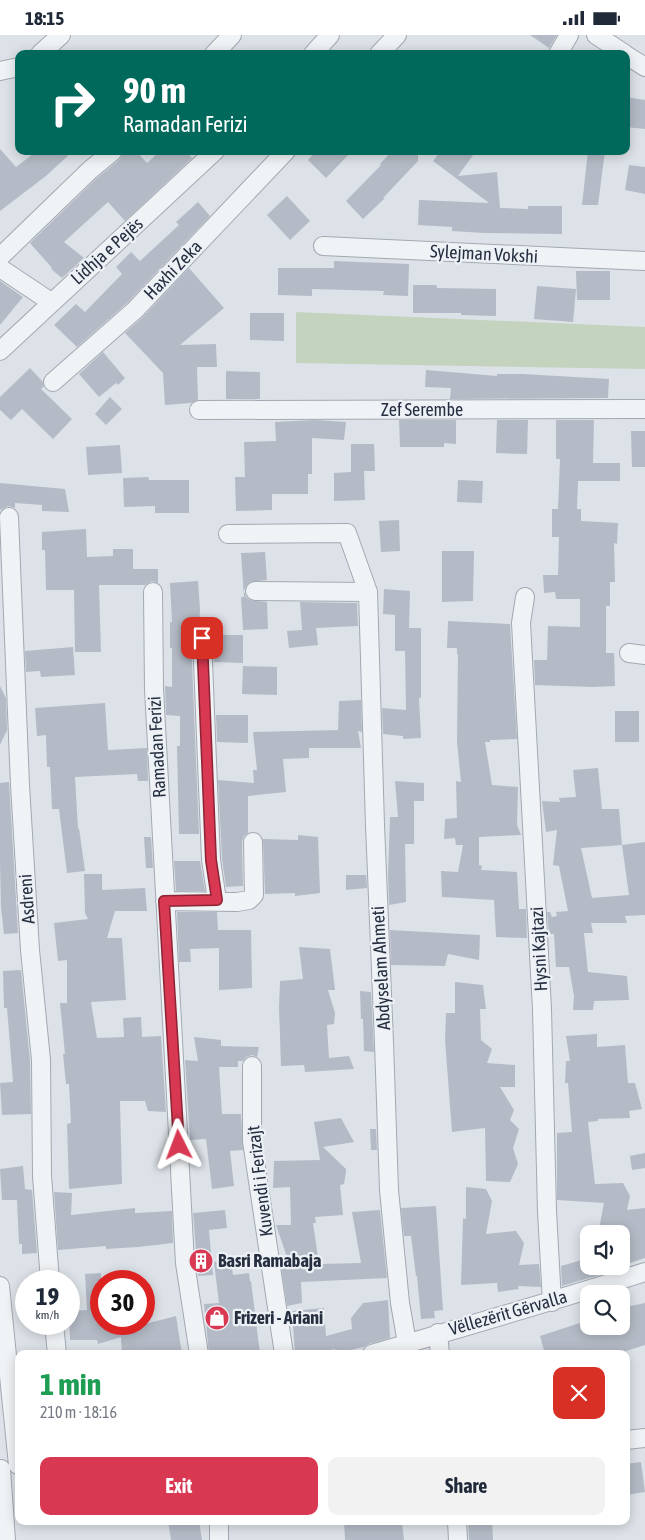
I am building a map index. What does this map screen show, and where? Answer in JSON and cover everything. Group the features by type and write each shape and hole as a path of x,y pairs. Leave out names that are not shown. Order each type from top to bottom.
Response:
{"street":[{"path":"44,50 61,35"},
{"path":"218,50 232,35"},
{"path":"317,50 330,35"},
{"path":"383,50 397,35"},
{"path":"560,50 569,35"},
{"path":"596,35 620,50"},
{"path":"630,57 645,67"},
{"path":"0,71 15,68"},
{"path":"0,257 90,170 108,155"},
{"name":"Lidhja e Pejës","path":"0,351 211,155"},
{"name":"Haxhi Zeka","path":"53,382 135,310 282,155"},
{"name":"Sylejman Vokshi","path":"323,246 645,261"},
{"path":"0,268 51,302"},
{"name":"Zef Serembe","path":"199,411 645,409"},
{"name":"Asdreni","path":"9,517 20,785 30,950 41,1060 42,1176 49,1270"},
{"name":"Abdyselam Ahmeti","path":"228,534 347,533 368,592 389,1190 400,1303 407,1343"},
{"path":"255,591 368,592"},
{"name":"Ramadan Ferizi","path":"153,592 154,689 164,901 185,1263 198,1350"},
{"name":"Hysni Kajtazi","path":"525,597 521,623 542,1009 547,1211 552,1301"},
{"path":"202,638 211,860 217,900"},
{"path":"164,901 217,900 237,902 249,900 254,895 253,842"},
{"name":"Kuvendi i Ferizajt","path":"252,1066 252,1141 283,1350"},
{"name":"Vëllezërit Gërvalla","path":"385,1350 645,1272"},
{"path":"0,1286 15,1435"},
{"path":"438,1333 440,1350"},
{"path":"55,1335 57,1350"},
{"path":"630,1440 645,1438"},
{"path":"6,1540 0,1469 15,1466"},
{"path":"219,1525 219,1540"},
{"path":"456,1525 458,1540"}],"green space":[{"path":"296,312 645,327 645,369 296,363"}],"building":[{"path":"530,35 557,35 549,48"},
{"path":"630,98 645,100 645,129 630,127"},
{"path":"0,149 16,167 32,155 69,155 46,176 0,211"},
{"path":"122,155 140,155 147,163 156,155 189,155 192,158 125,221 108,202 64,242 84,258 62,278 51,269 30,243 97,178"},
{"path":"312,155 348,155 326,178 308,160"},
{"path":"388,155 418,155 418,161 383,198 385,198 363,219 346,201"},
{"path":"438,155 473,155 458,176 497,172 500,208 528,209 528,206 562,206 562,234 452,231 452,227 418,225 419,200 489,203 433,161"},
{"path":"588,155 604,155 598,205 582,205"},
{"path":"629,165 645,167 645,194 625,190"},
{"path":"287,196 310,221 290,240 267,215"},
{"path":"198,202 210,216 128,302 77,347 54,325 76,304 85,312 122,274 116,267 131,252 140,261 179,225 176,222"},
{"path":"334,261 409,264 408,296 383,295 384,291 312,289 312,296 278,295 278,268 334,268"},
{"path":"189,268 224,308 180,345 216,344 217,367 197,367 198,400 191,403 165,405 163,373 125,333 143,317"},
{"path":"576,271 610,271 610,300 577,300"},
{"path":"0,281 23,297 0,325"},
{"path":"413,285 436,285 437,288 496,289 496,316 461,315 461,313 413,313"},
{"path":"537,286 576,289 573,322 534,319"},
{"path":"250,313 284,313 284,341 250,340"},
{"path":"103,352 125,378 118,385 116,383 99,397 79,374"},
{"path":"30,368 43,382 44,386 41,389 72,419 53,439 22,409 11,420 0,410 0,397"},
{"path":"426,370 497,376 497,374 523,374 609,379 608,398 450,399 451,388 425,387"},
{"path":"226,371 260,372 260,399 226,399"},
{"path":"110,397 122,409 106,425 95,414"},
{"path":"315,420 346,422 344,440 312,438 312,474 308,474 308,494 272,494 272,510 236,511 235,477 245,477 244,442 276,441 275,422"},
{"path":"399,420 456,420 456,444 444,443 444,447 400,447"},
{"path":"497,420 528,420 527,454 496,453"},
{"path":"556,420 594,420 593,463 620,463 620,481 578,481 577,509 581,509 581,521 618,523 617,544 614,543 615,582 610,582 610,606 606,606 606,653 614,653 615,686 535,685 534,660 547,660 548,626 580,627 580,599 556,599 555,592 544,593 543,575 558,575 559,537 552,537 552,509 558,509 560,459 556,459"},
{"path":"631,431 645,431 645,467 632,467"},
{"path":"351,444 374,444 375,471 364,471 365,500 334,501 334,473 351,472"},
{"path":"120,445 122,473 88,475 86,447"},
{"path":"148,477 149,480 189,480 189,513 155,513 155,506 124,507 123,478"},
{"path":"458,480 483,481 482,503 457,502"},
{"path":"0,483 65,489 69,512 42,511 42,505 15,503 15,508 8,506 0,510"},
{"path":"399,520 400,551 381,552 379,521"},
{"path":"86,529 87,557 113,556 113,549 133,549 133,569 158,569 158,583 152,581 145,585 99,585 101,652 75,652 74,590 46,590 45,550 42,550 42,532"},
{"path":"442,551 474,551 473,601 442,602"},
{"path":"265,552 267,580 250,582 244,591 246,597 250,600 267,602 268,629 243,630 241,597 244,597 241,553"},
{"path":"198,581 199,628 193,633 191,638 199,834 179,834 177,746 180,746 180,716 166,715 165,689 165,686 172,687 170,583"},
{"path":"384,589 410,591 409,628 421,628 421,698 419,698 421,738 403,739 403,736 383,734 382,708 406,710 405,651 395,651 395,615 383,614"},
{"path":"300,602 357,603 358,626 316,628 318,645 289,648 287,631 302,630"},
{"path":"448,621 510,624 517,739 490,740 490,742 485,742 492,785 518,787 517,825 521,835 479,837 479,865 482,866 481,870 517,872 519,909 526,909 527,938 496,937 494,900 442,897 441,871 458,872 463,845 456,845 455,838 444,839 445,819 457,818 456,781 461,782 457,742 458,654 457,648 447,648"},
{"path":"212,635 243,635 243,663 214,662"},
{"path":"73,647 75,675 41,677 40,671 26,672 25,651"},
{"path":"243,666 277,667 277,695 242,694"},
{"path":"0,686 6,698 7,730 0,745"},
{"path":"361,700 362,732 358,731 361,748 309,748 309,758 283,759 286,792 248,796 248,833 244,836 242,842 243,886 226,887 222,859 218,780 254,783 253,770 257,770 253,732 338,730 339,701"},
{"path":"105,703 108,750 147,748 148,781 138,781 137,774 75,777 78,829 85,871 67,873 59,809 52,809 50,767 47,767 46,735 37,736 35,708"},
{"path":"615,711 639,711 639,742 615,742"},
{"path":"216,715 248,715 248,743 217,742"},
{"path":"598,768 602,809 619,809 622,845 645,842 645,915 625,916 627,923 591,923 593,933 584,933 588,972 627,976 629,1000 594,1001 593,1010 573,1010 574,996 569,967 556,967 554,934 549,934 547,912 550,912 552,917 557,916 556,912 568,911 559,866 553,865 557,830 546,832 542,801 560,802 559,798 576,797 573,770","holes":["622,845 629,895 592,898 581,848"]},
{"path":"395,781 424,783 424,801 414,801 414,844 405,844 406,902 389,905 390,817 398,817"},
{"path":"9,782 18,933 4,934 1,908 0,783"},
{"path":"298,835 318,837 320,893 295,896 295,893 265,894 263,839 298,840"},
{"path":"144,837 151,837 153,868 146,868"},
{"path":"174,861 200,861 205,891 176,891"},
{"path":"84,874 102,874 102,890 145,888 147,911 115,911 107,938 122,938 126,1000 91,1002 97,1038 124,1037 123,1018 141,1017 142,1037 161,1036 166,1112 148,1111 145,1101 120,1101 122,1184 69,1189 67,1124 71,1123 69,1084 66,1084 63,1054 65,1054 60,1003 67,1003 67,960 58,961 54,923 88,919 85,913"},
{"path":"346,875 366,875 367,888 346,890"},
{"path":"177,912 217,912 218,930 251,930 252,988 219,990 219,948 190,949 191,962 179,962"},
{"path":"390,930 480,935 479,960 448,954 445,966 391,965"},
{"path":"299,947 330,949 335,990 328,990 335,1013 334,1024 327,1025 329,1058 349,1056 354,1069 305,1072 304,1065 281,1066 280,981 303,979"},
{"path":"21,970 30,1061 31,1114 2,1115 0,1083 13,1082 7,1008 4,1008 3,971"},
{"path":"455,982 483,985 486,1009 480,1009 481,1040 492,1049 487,1063 515,1065 515,1087 500,1087 514,1110 510,1120 519,1129 513,1148 518,1164 510,1182 486,1181 485,1128 452,1132 445,1040 446,1013 455,1013"},
{"path":"360,991 371,992 374,1052 364,1051"},
{"path":"597,1034 597,1047 625,1045 628,1083 635,1083 642,1109 629,1111 630,1118 598,1119 598,1121 588,1122 595,1184 623,1183 630,1196 627,1210 645,1208 645,1258 630,1263 630,1225 600,1225 604,1203 557,1200 557,1133 572,1132 568,1083 565,1083 566,1061 570,1061 566,1036"},
{"path":"194,1037 221,1040 221,1046 259,1047 257,1057 252,1055 246,1057 243,1061 238,1061 238,1067 219,1067 222,1114 241,1114 243,1150 230,1151 234,1186 212,1189 206,1139 190,1140 185,1060 198,1061"},
{"path":"341,1118 354,1142 323,1147 346,1169 344,1184 340,1185 343,1215 315,1217 316,1223 313,1223 319,1264 361,1263 352,1212 380,1210 387,1278 301,1282 302,1303 287,1306 280,1258 287,1257 276,1225 291,1225 290,1187 273,1188 274,1161 320,1160 314,1122"},
{"path":"370,1129 376,1129 377,1150 371,1150"},
{"path":"645,1153 645,1168 632,1170 630,1156"},
{"path":"23,1166 25,1189 32,1190 37,1253 22,1254 22,1244 19,1244 17,1200 2,1200 0,1169"},
{"path":"466,1187 486,1189 492,1201 486,1234 516,1231 524,1243 519,1265 539,1264 541,1287 518,1286 519,1289 498,1292 497,1283 461,1285 463,1218 466,1219"},
{"path":"54,1192 72,1193 71,1215 135,1208 135,1213 172,1211 173,1243 106,1249 106,1246 58,1250"},
{"path":"436,1206 443,1310 434,1311 435,1318 421,1319 411,1236 404,1236 401,1208"},
{"path":"225,1210 227,1228 209,1230 213,1275 198,1276 193,1213"},
{"path":"231,1260 233,1275 249,1273 260,1350 209,1350 204,1304 219,1303 214,1262"},
{"path":"580,1261 580,1275 599,1275 562,1286 561,1266"},
{"path":"85,1274 90,1274 90,1335 155,1335 155,1321 176,1316 181,1350 122,1350 121,1337 98,1344 97,1340 70,1340 70,1335 80,1335 80,1310 87,1310"},
{"path":"388,1300 390,1338 350,1350 295,1350 292,1311 324,1308 326,1336 352,1329 351,1318 363,1303"},
{"path":"645,1303 645,1345 629,1350 544,1350 540,1336 580,1323 580,1335 630,1335 630,1306"},
{"path":"641,1462 645,1492 630,1494 630,1463"},
{"path":"169,1525 200,1525 202,1540 171,1540"},
{"path":"344,1525 402,1525 404,1540 345,1540"},
{"path":"468,1525 492,1525 493,1540 469,1540"}],"place":[{"name":"Basri Ramabaja","path":"201,1261"},
{"name":"Frizeri - Ariani","path":"217,1318"}],"route":[{"path":"179,1145 164,901 217,900 211,860 202,638"}]}
